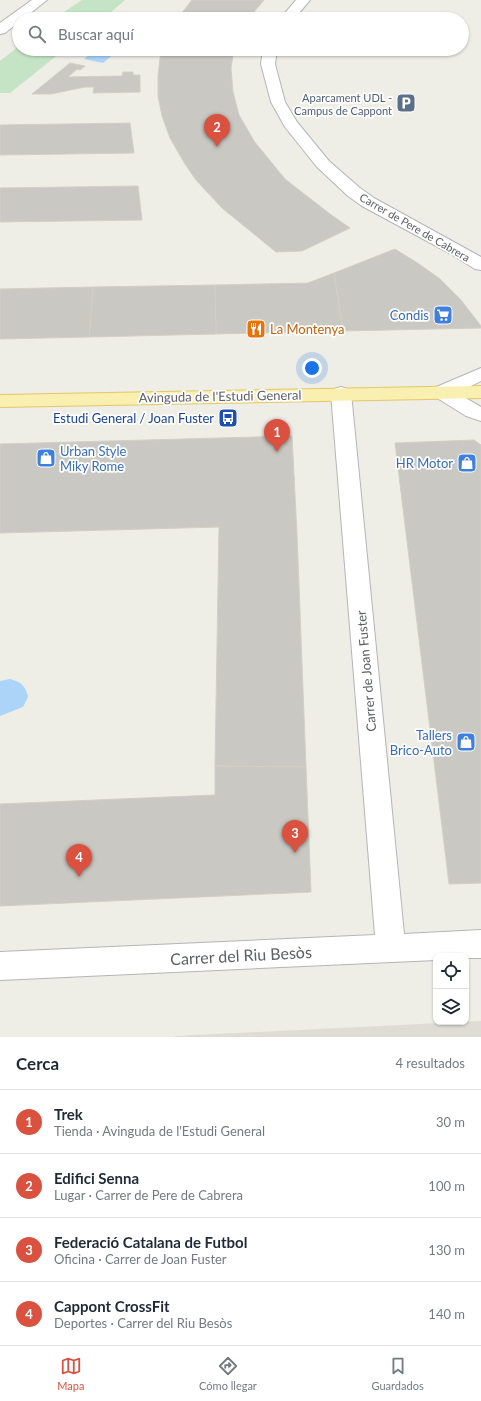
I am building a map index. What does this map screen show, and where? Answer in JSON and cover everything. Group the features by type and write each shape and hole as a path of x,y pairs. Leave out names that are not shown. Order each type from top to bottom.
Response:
{"main road":[{"name":"Avinguda de l'Estudi General","path":"0,401 340,393 481,392"}],"street":[{"path":"24,12 40,0"},
{"path":"294,12 303,0"},
{"path":"0,30 12,21"},
{"name":"Carrer de Pere de Cabrera","path":"269,56 268,64 278,102 290,124 323,164 348,187 368,202 457,250 481,265"},
{"name":"Avinguda de l'Estudi General","path":"441,392 481,374"},
{"path":"441,392 472,411 481,414"},
{"name":"Carrer de Joan Fuster","path":"340,393 392,948"},
{"name":"Carrer del Riu Besòs","path":"0,966 481,944"}],"shaded area":[{"path":"481,1021 481,1037 175,1037 433,1023 433,1025 469,1025 469,1022"}],"green space":[{"path":"82,0 125,0 111,12 64,12"},
{"path":"12,52 12,56 56,56 10,93 0,93 0,61"}],"water":[{"path":"88,56 112,56 103,63 84,59"},
{"path":"10,679 17,681 22,685 28,697 23,707 0,716 0,681"}],"building":[{"path":"192,0 264,0 254,12 183,12"},
{"path":"161,56 233,56 231,68 233,92 239,115 254,141 285,179 350,228 302,251 276,252 222,208 196,180 170,138 162,116 158,96"},
{"path":"70,63 85,66 80,70 77,69 68,77 122,76 123,72 133,72 133,75 140,75 140,92 93,93 94,87 85,87 51,94 32,94"},
{"path":"130,123 134,153 0,155 0,125"},
{"path":"138,186 142,220 0,222 0,188"},
{"path":"395,249 440,279 461,300 481,328 343,331 334,273"},
{"path":"334,273 343,331 216,334 215,285 308,283"},
{"path":"215,285 216,334 89,337 93,287"},
{"path":"93,287 89,337 0,339 0,289"},
{"path":"292,436 306,767 215,766 219,527 0,533 0,444"},
{"path":"474,440 481,445 481,883 449,884 395,443"},
{"path":"215,766 306,767 311,892 0,906 0,804 215,795"}],"place":[{"name":"Aparcament UDL - Campus de Cappont","path":"406,103"},
{"name":"Edifici Senna","path":"217,147"},
{"name":"Condis","path":"443,315"},
{"name":"La Montenya","path":"256,329"},
{"name":"Estudi General / Joan Fuster","path":"228,418"},
{"name":"Trek","path":"277,452"},
{"name":"Urban Style Miky Rome","path":"46,458"},
{"name":"HR Motor","path":"467,463"},
{"name":"Tallers Brico-Auto","path":"466,742"},
{"name":"Federació Catalana de Futbol","path":"295,853"},
{"name":"Cappont CrossFit","path":"79,877"}]}
